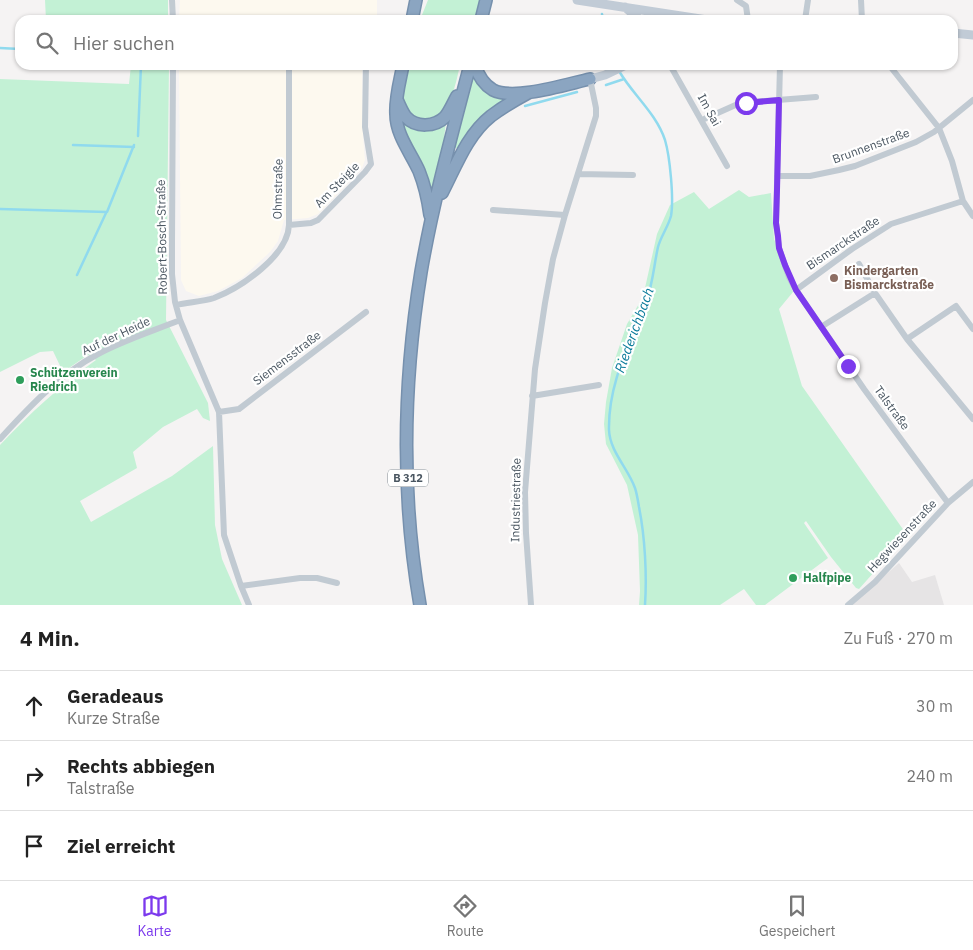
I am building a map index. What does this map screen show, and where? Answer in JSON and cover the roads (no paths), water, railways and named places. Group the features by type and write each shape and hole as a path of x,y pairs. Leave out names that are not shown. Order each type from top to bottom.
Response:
{"highway":[{"path":"413,15 416,0"},
{"path":"482,15 486,0"},
{"path":"402,70 397,98 397,125 427,192 431,222"},
{"name":"B 312","path":"420,605 414,568 409,512 407,430 409,376 421,273 431,222 469,70"},
{"path":"477,70 485,84 495,91 508,94 528,93 590,79"},
{"path":"397,98 407,118 414,123 431,124 440,121 446,115 466,79"},
{"path":"434,210 456,163 473,135 490,116 528,93"}],"main road":[{"path":"577,0 625,7 652,15"},
{"path":"625,7 634,15"},
{"path":"958,33 973,35"},
{"path":"590,79 615,70"}],"street":[{"path":"172,0 173,15"},
{"path":"737,0 746,6 747,15"},
{"path":"806,15 808,0"},
{"path":"861,0 862,15"},
{"name":"Robert-Bosch-Straße","path":"173,70 173,288 180,320 218,412 224,535 249,605"},
{"name":"Ohmstraße","path":"176,305 213,298 249,280 276,255 286,237 289,225 290,117 288,70"},
{"name":"Am Steigle","path":"289,225 311,223 318,220 371,164 366,128 366,70"},
{"name":"Im Sai","path":"673,70 727,166"},
{"name":"Talstraße","path":"780,70 776,223 779,248 789,277 864,389 948,503"},
{"path":"893,70 939,128 952,161 963,201 973,216"},
{"name":"Industriestraße","path":"531,605 525,502 532,396 549,277 565,215 596,116 595,99 590,79"},
{"path":"702,120 740,103 816,97"},
{"name":"Brunnenstraße","path":"777,176 810,176 855,166 927,137 973,100"},
{"path":"578,174 633,175"},
{"name":"Bismarckstraße","path":"796,290 852,249 891,224 963,201"},
{"path":"493,210 565,215"},
{"path":"860,264 875,293 907,339 973,419"},
{"path":"822,327 875,293"},
{"path":"907,339 956,306 973,329"},
{"name":"Siemensstraße","path":"218,412 239,409 366,312"},
{"name":"Auf der Heide","path":"0,439 19,418 63,378 90,359 126,341 180,320"},
{"path":"532,396 599,385"},
{"name":"Hegwiesenstraße","path":"848,605 874,582 948,503 973,482"},
{"path":"241,586 300,578 317,578 337,583"}],"waterway":[{"path":"0,48 15,49"},
{"path":"138,136 141,70"},
{"name":"Riederichbach","path":"619,71 661,130 667,147 672,189 671,216 658,247 647,299 616,379 610,412 609,430 612,446 632,481 638,500 645,556 645,605"},
{"path":"606,85 624,79"},
{"path":"525,106 577,92"},
{"path":"73,145 134,147"},
{"path":"0,209 107,212 134,145"},
{"path":"77,275 106,213"}],"place":[{"name":"Kindergarten Bismarckstraße","path":"834,278"},
{"name":"Schützenverein Riedrich","path":"20,380"},
{"name":"Halfpipe","path":"793,578"}]}
